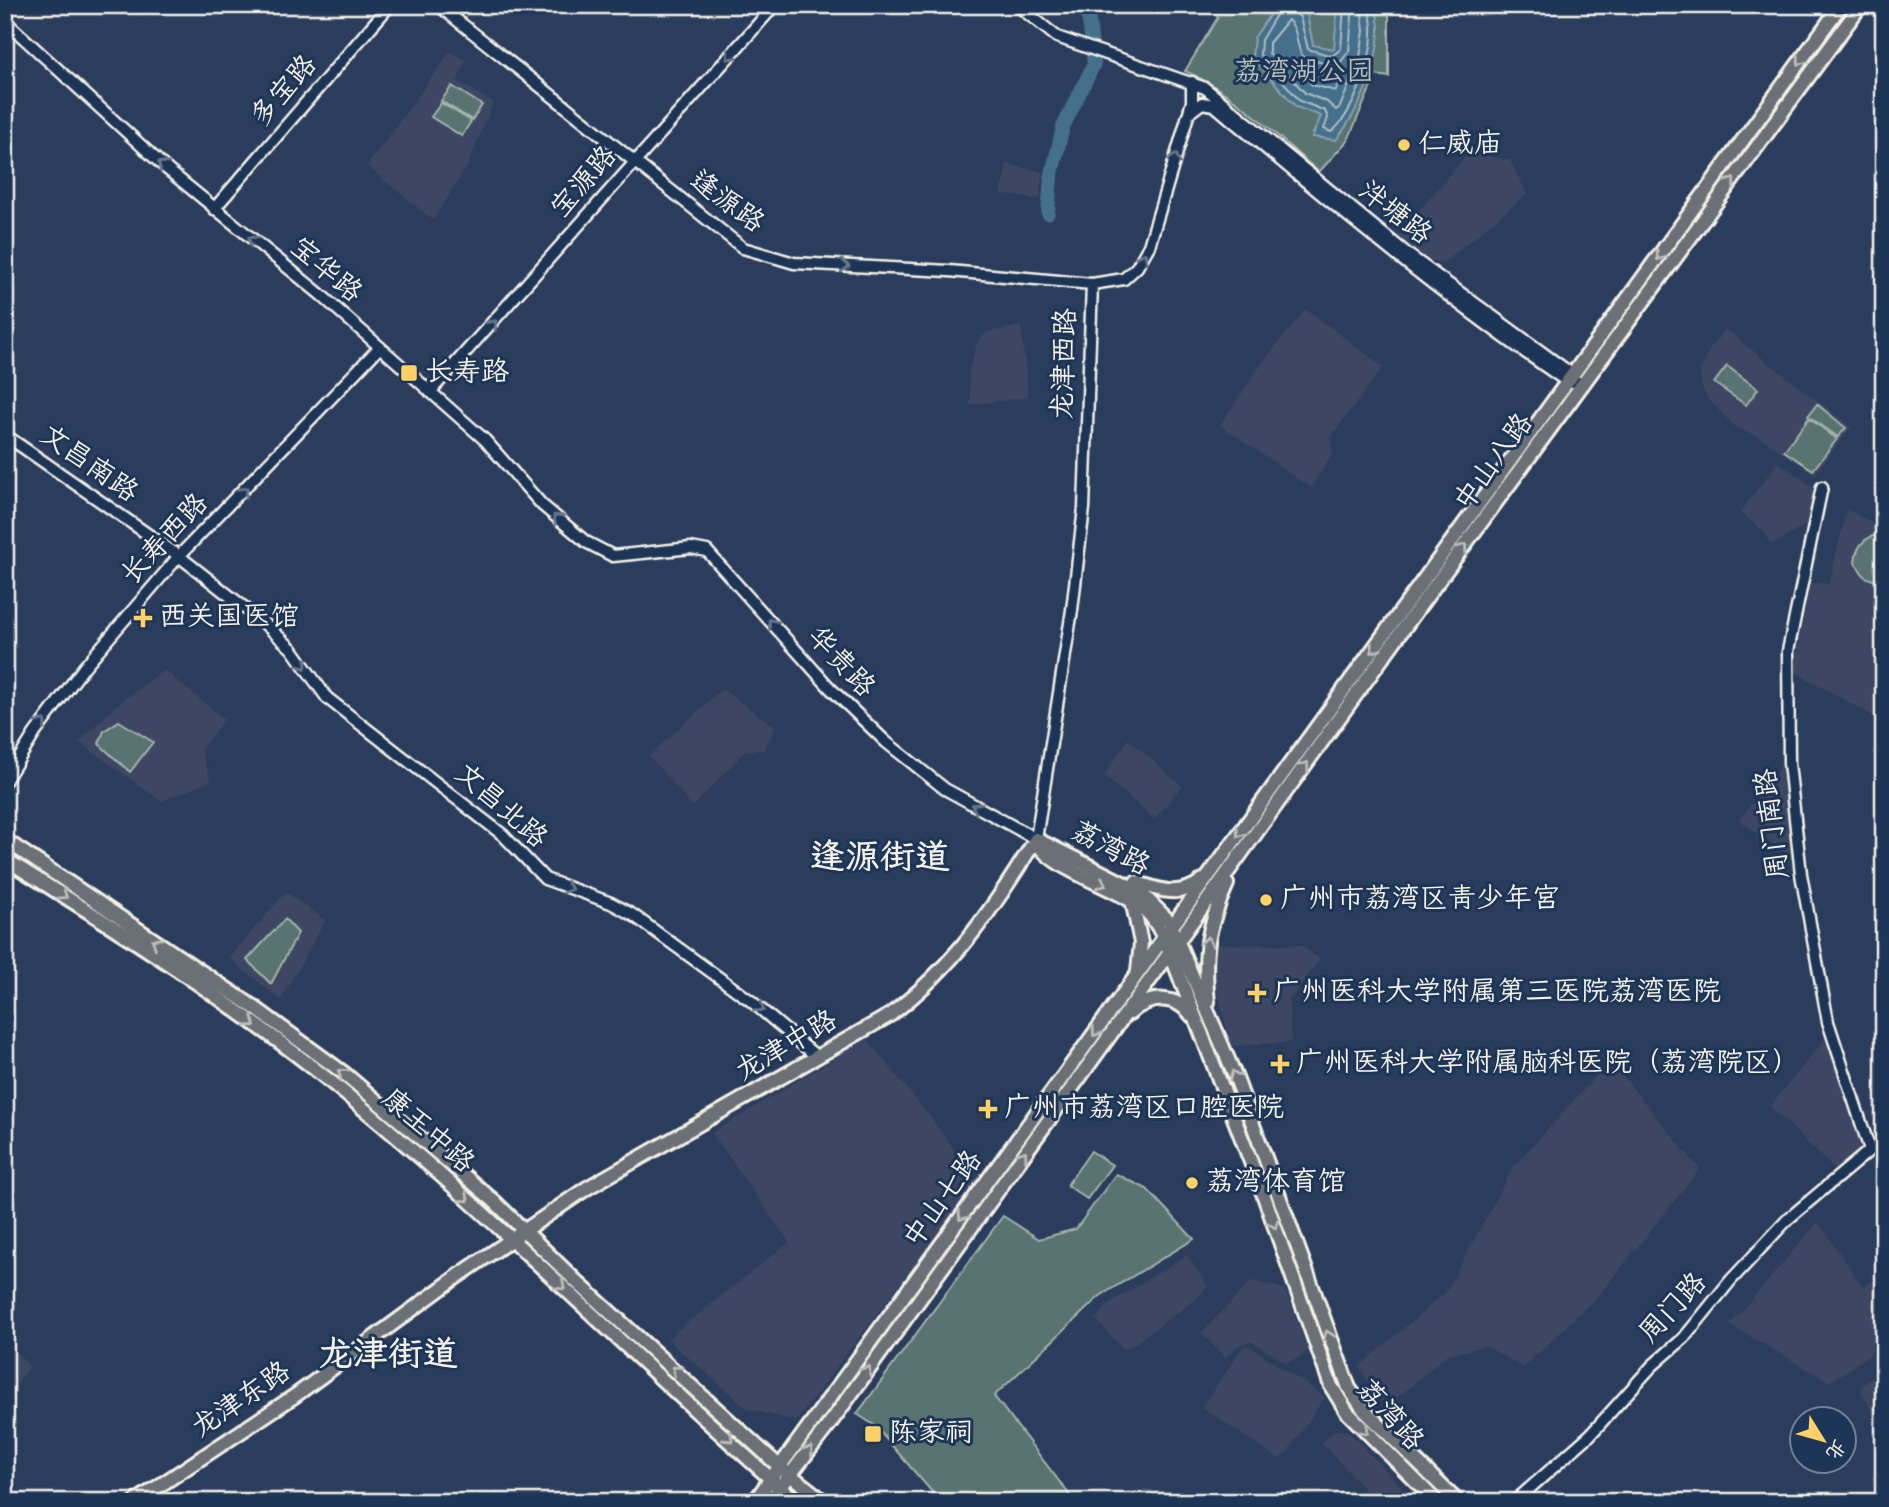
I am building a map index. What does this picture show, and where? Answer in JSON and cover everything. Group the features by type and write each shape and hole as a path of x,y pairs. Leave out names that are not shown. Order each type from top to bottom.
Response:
{"main road":[{"name":"中山八路","path":"1173,927 1841,5"},
{"name":"中山八路","path":"1170,952 1861,5"},
{"name":"荔湾路","path":"1036,839 1107,872 1155,903 1173,927 1236,1078 1349,1388 1365,1411 1458,1502"},
{"name":"荔湾路","path":"1036,839 1047,856 1132,900 1155,920 1170,952 1264,1196 1331,1385 1347,1412 1437,1502"},
{"name":"龙津中路","path":"510,1240 603,1178 890,1015 948,964 994,907 1036,839"},
{"name":"康王中路","path":"5,841 255,1008 326,1060 436,1149 785,1471 825,1502"},
{"name":"康王中路","path":"5,859 121,933 307,1063 411,1150 797,1502"},
{"path":"1107,872 1157,890 1176,892 1195,887 1220,861"},
{"path":"1216,1033 1208,1003 1205,948 1212,918 1237,861"},
{"path":"1132,900 1141,943 1137,978"},
{"name":"中山七路","path":"823,1422 1173,927"},
{"name":"中山七路","path":"754,1502 776,1482 823,1422 1170,952"},
{"path":"1119,1022 1136,1008 1161,999 1177,1002 1198,1023"},
{"name":"龙津东路","path":"135,1502 296,1395 510,1240"},
{"name":"中山七路","path":"769,1502 776,1482"}],"street":[{"name":"多宝路","path":"214,209 390,5"},
{"name":"逢源路","path":"438,5 743,248 777,260 1092,284"},
{"name":"宝源路","path":"430,392 775,5"},
{"path":"1017,5 1044,28 1066,40 1181,78 1193,85 1214,106 1394,254 1544,365 1571,379 1585,382"},
{"name":"宝华路","path":"5,21 214,209 380,347 496,451 520,482 557,519 596,549 613,556"},
{"name":"泮塘路","path":"1193,85 1218,99 1410,256 1571,379"},
{"name":"龙津西路","path":"1036,839 1072,610 1084,508 1092,284 1124,279 1145,256 1188,116 1193,85"},
{"path":"1188,116 1196,105 1208,103 1214,106"},
{"name":"长寿西路","path":"5,781 35,733 85,666 178,556 380,347"},
{"path":"1544,365 1554,378 1559,396"},
{"name":"文昌南路","path":"5,435 178,556"},
{"name":"周门南路","path":"1822,487 1788,651 1789,763 1801,874 1828,1022 1870,1150"},
{"name":"华贵路","path":"613,556 691,548 707,551 830,688 889,745 945,789 1036,839"},
{"name":"文昌北路","path":"178,556 282,638 327,698 503,835 545,879 611,903 633,915 751,1001 817,1057"},
{"name":"周门路","path":"1514,1502 1590,1435 1652,1366 1684,1338 1731,1280 1788,1219 1870,1150"}],"shaded area":[{"path":"450,52 466,60 457,81 493,102 468,165 433,220 367,166"},
{"path":"1469,152 1510,160 1527,194 1443,263 1428,259 1398,235"},
{"path":"1007,164 1042,172 1040,199 1001,194"},
{"path":"1306,309 1383,367 1330,438 1333,453 1311,488 1220,425 1263,362"},
{"path":"1021,326 1028,397 970,405 969,371 978,340 988,332"},
{"path":"1725,329 1851,427 1815,474 1761,438 1734,426 1708,399 1702,387 1700,372 1709,350"},
{"path":"1778,462 1812,486 1815,496 1810,523 1775,543 1770,543 1764,531 1740,513"},
{"path":"1847,509 1884,530 1884,722 1794,671 1810,583 1829,584"},
{"path":"164,670 224,719 201,750 211,781 161,801 79,742 113,708"},
{"path":"722,689 776,727 764,750 746,750 693,807 649,756"},
{"path":"1128,739 1182,786 1155,819 1104,776"},
{"path":"1783,764 1792,859 1739,820"},
{"path":"286,892 325,920 281,1000 229,958"},
{"name":"广州医科大学附属第三医院荔湾医院","path":"1214,944 1300,945 1320,959 1289,1001 1291,1042 1231,1046 1216,984"},
{"path":"1827,1037 1865,1147 1838,1173 1770,1106"},
{"path":"867,1039 941,1131 976,1183 796,1421 748,1409 667,1339 789,1242 712,1133"},
{"path":"1610,1061 1700,1169 1599,1295 1523,1368 1486,1346 1446,1355 1386,1408 1359,1367 1446,1292 1514,1166"},
{"path":"1818,1222 1863,1287 1884,1275 1884,1345 1830,1382 1730,1325"},
{"path":"1187,1255 1208,1286 1196,1299 1127,1349 1121,1347 1096,1319 1110,1303"},
{"path":"1252,1281 1285,1289 1308,1352 1287,1363 1251,1341 1238,1346 1225,1358 1201,1333"},
{"path":"5,1339 30,1367 5,1398"},
{"path":"1248,1345 1325,1397 1286,1454 1278,1459 1202,1407 1243,1347"},
{"path":"1884,1370 1884,1455 1880,1449 1883,1431 1862,1393 1861,1386"},
{"path":"1335,1430 1348,1431 1402,1487 1386,1502 1351,1502 1364,1488 1321,1443"}],"green space":[{"name":"荔湾湖公园","path":"1202,5 1389,5 1389,77 1376,75 1348,140 1319,172 1239,103 1185,71 1218,17"},
{"path":"452,86 482,105 472,120 441,101"},
{"path":"441,103 471,121 462,136 431,117"},
{"path":"1727,366 1758,389 1746,405 1714,383"},
{"path":"1817,404 1846,428 1838,437 1808,416"},
{"path":"1809,418 1837,439 1813,470 1784,451"},
{"path":"1879,534 1884,536 1884,584 1865,577 1855,563 1861,544"},
{"path":"119,721 153,742 130,772 99,744 104,731"},
{"path":"285,919 298,933 271,984 247,960"},
{"path":"1091,1151 1112,1165 1087,1199 1067,1185"},
{"path":"1116,1174 1147,1189 1194,1239 1100,1296 994,1396 1075,1502 925,1502 933,1493 874,1425 857,1414 1003,1216 1039,1239 1076,1229"}],"water":[{"path":"1338,5 1377,5 1379,30 1374,62 1365,90 1336,140 1312,137 1321,116 1296,107 1252,57 1254,38 1275,7 1306,9 1313,45 1334,49"}],"waterway":[{"path":"1048,213 1051,178 1063,127 1094,64 1089,21 1083,5"}],"place":[{"name":"仁威庙","path":"1404,145"},
{"name":"长寿路","path":"409,373"},
{"name":"西关国医馆","path":"143,618"},
{"name":"广州市荔湾区青少年宫","path":"1266,900"},
{"name":"广州医科大学附属第三医院荔湾医院","path":"1257,993"},
{"name":"广州医科大学附属脑科医院（荔湾院区）","path":"1280,1064"},
{"name":"广州市荔湾区口腔医院","path":"988,1109"},
{"name":"荔湾体育馆","path":"1192,1183"},
{"name":"陈家祠","path":"873,1434"}],"district":[{"name":"逢源街道","path":"880,859"},
{"name":"龙津街道","path":"388,1356"}]}
